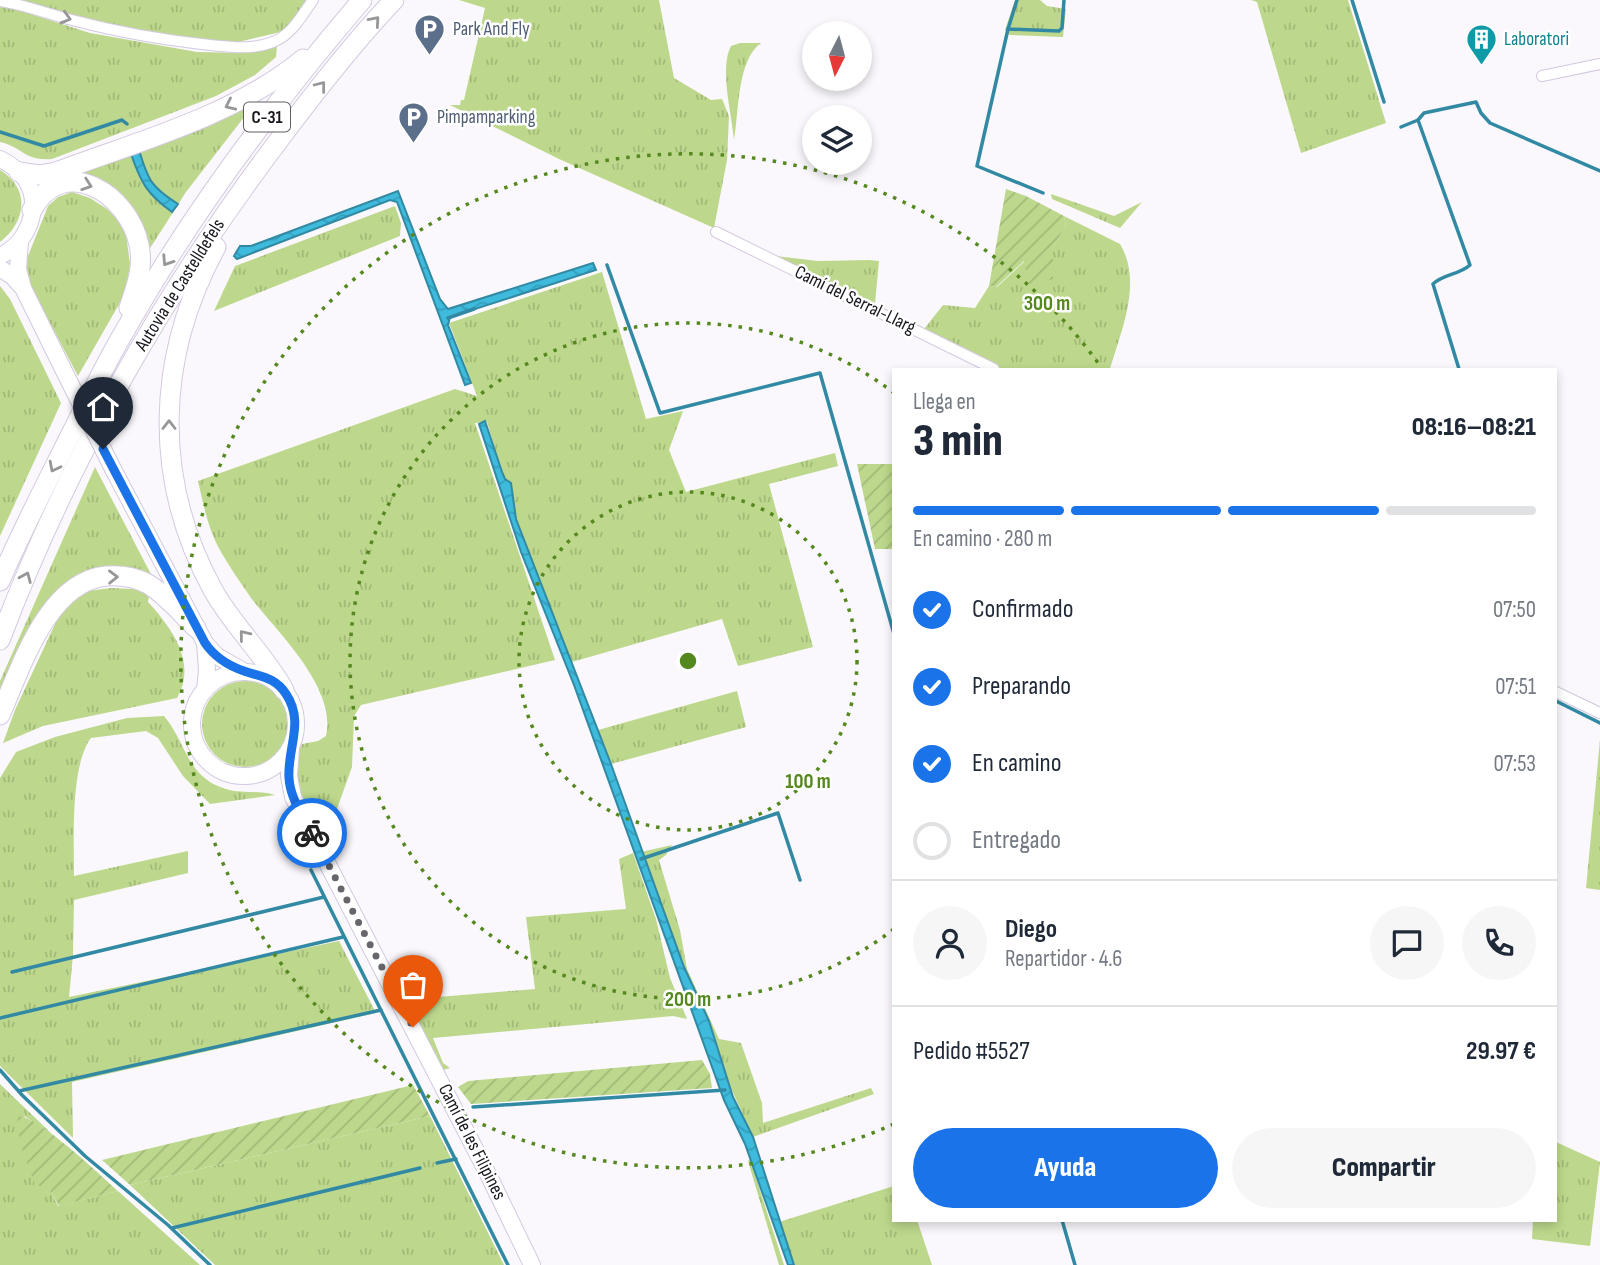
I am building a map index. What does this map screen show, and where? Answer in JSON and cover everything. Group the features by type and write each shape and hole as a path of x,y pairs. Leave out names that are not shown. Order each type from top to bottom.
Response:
{"highway":[{"name":"Autovia de Castelldefels","path":"0,581 19,536 119,340 204,204 255,134 362,0"},
{"name":"Autovia de Castelldefels","path":"0,640 46,530 120,385 177,285 249,179 333,71 394,0"},
{"path":"19,172 38,175 56,172 222,109 251,95 289,71 334,33"},
{"path":"249,179 186,312 170,387 169,440 172,473 181,513 202,570 227,613 267,662 284,690"},
{"path":"32,210 38,199 52,187 77,181 103,192 125,212 139,243 141,264 137,286 119,340"},
{"path":"0,715 48,616 67,593 87,581 116,576 138,580 160,593 200,636"}],"main road":[{"path":"0,159 19,172 28,183 32,194 28,229 13,249 0,256"},
{"path":"20,242 18,269 23,288 200,636 217,656 245,672 266,677 284,690 293,706 296,732 291,748 289,776 293,797"},
{"path":"0,268 23,288"},
{"path":"200,636 207,670 205,690"},
{"path":"245,672 227,674 212,682 205,690 192,719 194,736 201,753 214,767 239,776 254,776 275,782 293,797"},
{"path":"254,776 274,767 291,748"},
{"name":"Camí de les Filipines","path":"293,797 489,1176 532,1265"}],"street":[{"path":"0,1 141,35 236,47 260,46 276,41 290,31 313,0"},
{"path":"1542,76 1600,64"},
{"name":"Camí del Serral-Llarg","path":"716,232 991,368"},
{"path":"1557,692 1600,713"}],"green space":[{"path":"16,0 306,0 285,31 234,43 143,31 76,18"},
{"path":"459,0 659,0 674,78 711,100 722,99 729,116 727,160 714,228 559,159 450,105 460,105 461,100 464,100 485,8"},
{"path":"1015,0 1040,0 1047,6 1066,9 1063,37 1010,35 1005,30"},
{"path":"1251,0 1348,0 1386,123 1301,153 1257,2"},
{"path":"0,7 15,9 90,33 197,52 246,53 277,45 276,57 255,75 216,96 52,159 35,158 0,142"},
{"path":"761,43 747,61 743,74 734,140 726,66 731,46"},
{"path":"255,103 186,192 147,253 140,221 128,201 101,182 69,174"},
{"path":"0,170 17,186 21,206 15,225 0,242"},
{"path":"1006,189 1064,216 1066,226 1053,247 1053,279 1029,284 1024,261 996,287 989,286"},
{"path":"72,192 90,198 116,218 126,234 130,264 126,292 78,376 27,280 26,261 48,206 58,197"},
{"path":"1051,194 1114,216 1142,202 1120,228 1052,199"},
{"path":"395,206 401,223 400,236 214,311 235,266"},
{"path":"1064,216 1120,244 1127,259 1130,274 1128,306 1110,368 999,368 924,329 943,305 975,308 989,286 997,287 1025,261 1053,247 1066,226"},
{"path":"776,256 818,261 879,261 875,304"},
{"path":"602,272 646,419 683,411 669,450 686,492 835,453 838,466 769,484 813,647 738,666 722,619 572,662 516,519 487,422 475,423 555,660 361,705 354,716 352,767 337,809 311,817 299,790 296,763 302,744 318,741 326,736 327,718 323,699 303,662 251,598 221,552 204,509 198,481 455,389 477,396 449,323"},
{"path":"0,286 10,299 61,403 0,536"},
{"path":"857,464 892,464 892,549 875,549"},
{"path":"95,467 153,578 89,573 0,699 0,681"},
{"path":"134,589 149,595 148,602 173,634 179,646 185,672 177,698 43,726 3,743 15,710 62,609 87,591"},
{"path":"245,681 261,685 275,694 284,708 288,724 284,740 275,754 261,763 245,767 229,763 215,754 206,740 202,724 206,708 215,694 229,685"},
{"path":"737,691 746,727 611,764 598,730"},
{"path":"164,716 195,768 213,784 226,789 275,795 210,804 183,776 158,738 146,731 91,738 84,750 76,784 74,876 188,851 188,873 74,900 69,997 339,941 376,1013 72,1082 73,1138 0,1066 0,778 16,752 55,737 127,718"},
{"path":"1600,740 1600,890 1586,888"},
{"path":"672,845 659,860 680,930 687,969 719,1039 741,1043 762,1103 763,1123 871,1088 874,1094 753,1137 707,1035 641,852"},
{"path":"633,853 656,919 670,978 687,1019 673,1016 433,1038 443,1063 450,1068 443,1070 410,1006 414,999 535,989 526,917 626,909 619,859"},
{"path":"702,1060 710,1074 712,1088 471,1104 458,1087 468,1081"},
{"path":"0,1084 51,1133 24,1116 48,1186 58,1206 118,1191 200,1265 0,1265"},
{"path":"413,1085 430,1116 130,1185 102,1160"},
{"path":"17,1116 27,1118 53,1135 118,1191 59,1206 48,1187 35,1185 20,1143"},
{"path":"430,1116 504,1265 215,1265 130,1185"},
{"path":"1557,1142 1600,1162 1590,1246 1532,1239 1533,1222 1557,1222"},
{"path":"750,1159 784,1265 779,1265 748,1161"},
{"path":"892,1187 892,1222 918,1222 932,1265 794,1265 779,1222"}],"water":[{"path":"139,150 152,182 178,204 172,212 156,199 142,180 131,154"},
{"path":"398,191 440,299 448,309 593,263 596,270 450,317 448,325 471,383 465,385 397,202 390,200 237,259 234,256 240,246 251,246"},
{"path":"485,421 502,472 505,479 511,483 516,519 611,764 684,967 709,1021 733,1097 753,1137 794,1265 788,1265 745,1144 724,1100 574,685 521,552 479,424"}],"waterway":[{"path":"1017,0 1008,29 1059,31 1062,28 1064,0"},
{"path":"1352,0 1384,102"},
{"path":"1008,29 977,166 1043,193"},
{"path":"1401,127 1418,120 1424,113 1476,102 1490,123 1600,171"},
{"path":"0,132 44,146 122,120 127,124"},
{"path":"1418,120 1470,265 1433,284 1459,368"},
{"path":"607,265 660,413 820,373 892,627"},
{"path":"448,318 474,309"},
{"path":"1557,702 1600,723"},
{"path":"641,859 778,813 800,880"},
{"path":"311,870 508,1265"},
{"path":"12,972 324,897"},
{"path":"0,1018 343,937"},
{"path":"19,1091 381,1010"},
{"path":"0,1070 85,1156 168,1225 210,1265"},
{"path":"473,1107 725,1090"},
{"path":"437,1163 456,1159"},
{"path":"172,1228 420,1168"},
{"path":"1063,1222 1075,1265"}],"way so far":[{"path":"312,833 413,1027"}],"place":[{"name":"Park And Fly","path":"430,56"},
{"name":"Laboratori","path":"1481,66"},
{"name":"Pimpamparking","path":"414,144"}],"route":[{"path":"103,449 205,643 229,664 273,681 289,698 296,721 289,763 290,786 312,833"}]}
